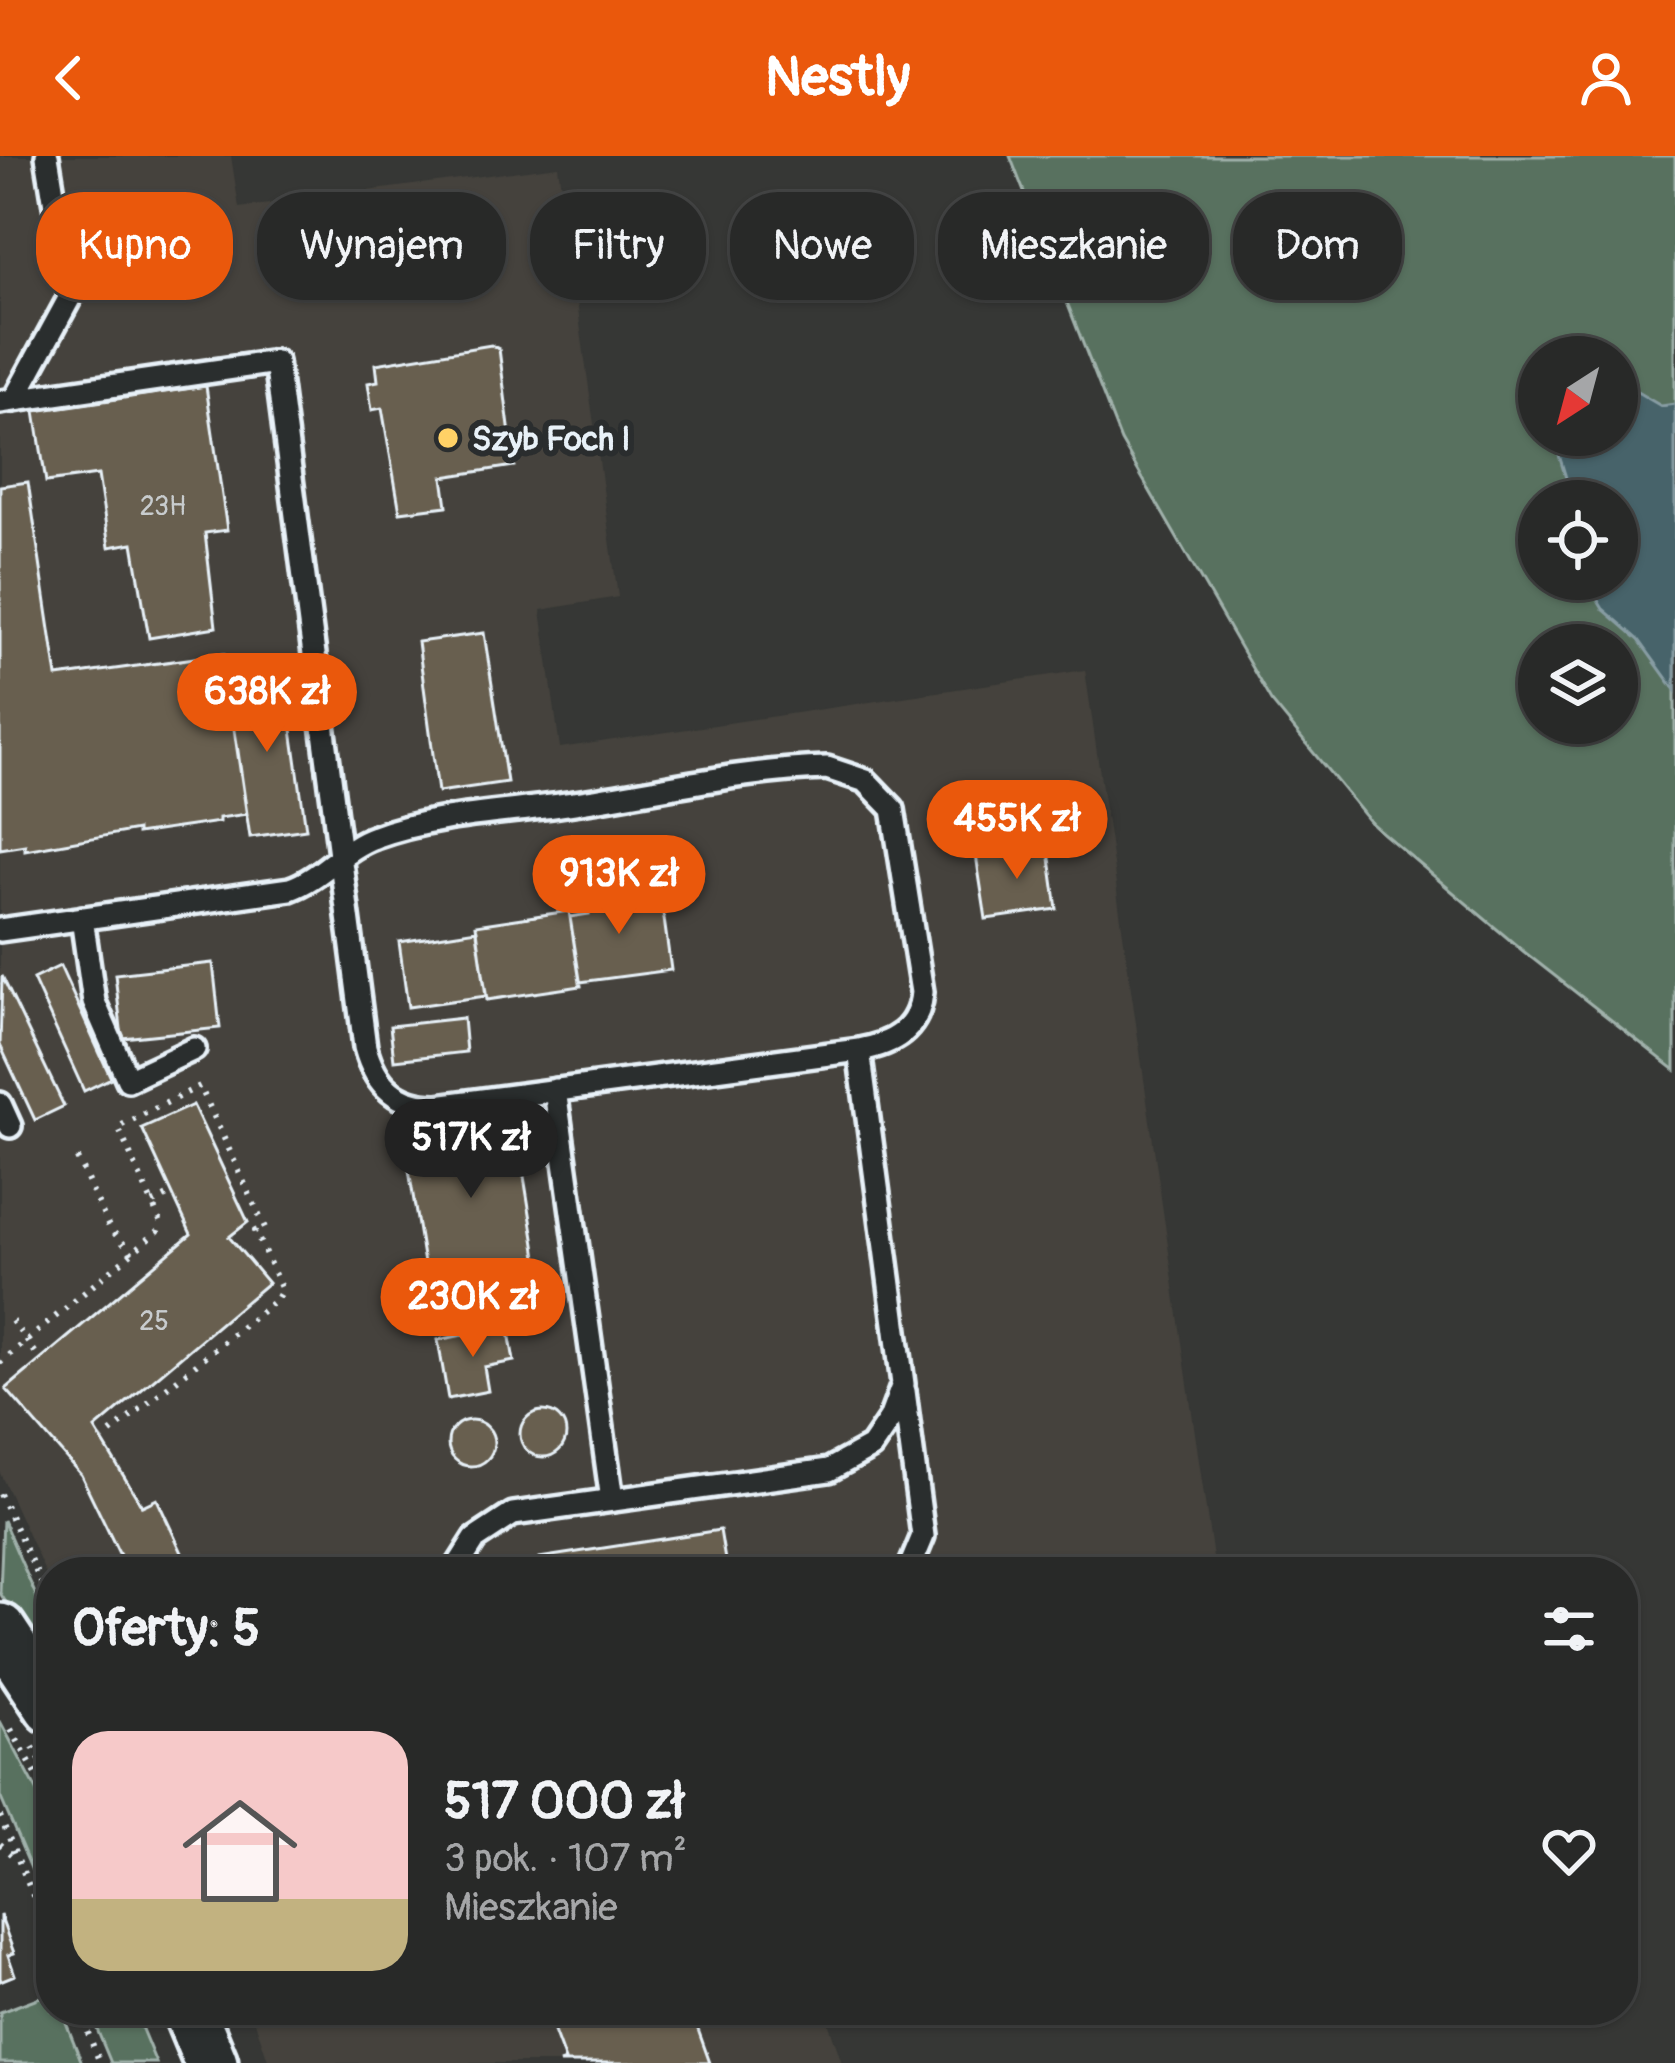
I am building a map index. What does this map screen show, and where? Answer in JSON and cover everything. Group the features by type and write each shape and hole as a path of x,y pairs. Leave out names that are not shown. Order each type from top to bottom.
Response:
{"street":[{"path":"0,1630 29,1714"},
{"path":"195,2025 211,2063"}],"lane":[{"path":"7,401 70,297 47,156"},
{"path":"0,930 290,889 341,856 373,837 424,825 815,768 849,772 878,790 898,823 921,1006 908,1029 888,1044 860,1050 421,1106 392,1094 380,1083 365,1047 341,856 276,362 7,401"},
{"path":"82,918 94,1002 128,1080 194,1049"},
{"path":"860,1050 922,1536 914,1557"},
{"path":"556,1090 612,1500"},
{"path":"0,1104 10,1126"},
{"path":"464,1557 475,1539 503,1517 840,1466 878,1438 903,1384"}],"path":[{"path":"0,1364 158,1231 161,1222 118,1127 200,1086 265,1228 255,1231 282,1290 277,1299 103,1439"},
{"path":"76,1158 110,1228 132,1253"},
{"path":"153,1203 172,1194"},
{"path":"12,1321 41,1360"},
{"path":"0,1494 36,1574"},
{"path":"0,1816 36,1901"},
{"path":"1,1846 22,1865"},
{"path":"85,2025 100,2063"}],"shaded area":[{"path":"0,156 231,156 239,208 257,206 257,300 506,300 506,192 361,192 558,166 562,192 530,192 530,300 577,300 618,597 541,610 560,748 1085,670 1213,1557 38,1557 0,1473"},
{"path":"256,2025 829,2025 842,2063 269,2063"}],"green space":[{"path":"1010,156 1675,156 1675,1070 1372,824 1271,701 1121,441 1066,300 1209,300 1209,192 1024,192"},
{"path":"3,1520 36,1596 36,1649 0,1593"},
{"path":"0,1721 36,1789 36,1880 0,1796"},
{"path":"36,1999 36,2025 67,2025 82,2063 0,2063 0,2012"},
{"path":"95,2025 140,2025 156,2063 111,2063"}],"water":[{"path":"1638,393 1661,406 1675,404 1675,690 1638,639 1638,624 1620,624 1598,600 1638,600 1638,480 1567,480 1559,456 1638,456"}],"building":[{"name":"Szyb Foch I","path":"491,345 499,349 514,466 443,477 447,506 400,512 382,408 372,410 368,383 378,381 376,364"},
{"path":"206,386 227,530 205,533 216,627 149,638 133,543 109,547 98,475 46,482 35,411"},
{"path":"28,482 57,677 224,654 247,814 25,850 25,845 0,849 0,486"},
{"path":"484,633 507,782 438,792 418,642"},
{"path":"284,673 306,829 250,837 227,681"},
{"path":"1044,816 1048,844 981,854 977,825"},
{"path":"1048,844 1057,909 986,919 976,855"},
{"path":"627,883 630,908 662,904 671,970 580,982 570,917 589,914 586,889"},
{"path":"569,911 581,986 487,1000 476,925"},
{"path":"477,930 486,996 408,1007 399,942"},
{"path":"213,963 220,1028 122,1038 115,974"},
{"path":"60,966 111,1078 84,1091 33,979"},
{"path":"2,976 64,1106 35,1120 0,1045"},
{"path":"463,1018 466,1052 394,1060 390,1026"},
{"path":"193,1105 248,1222 229,1237 268,1283 95,1429 142,1506 157,1499 184,1557 121,1557 81,1475 6,1389 191,1234 142,1128"},
{"path":"515,1121 538,1263 427,1282 404,1139"},
{"path":"508,1326 514,1361 484,1367 488,1391 448,1399 438,1340"},
{"path":"543,1411 559,1418 566,1434 559,1450 543,1457 527,1450 520,1434 527,1418"},
{"path":"471,1420 487,1427 494,1443 487,1459 471,1466 455,1459 448,1443 455,1427"},
{"path":"720,1530 724,1557 545,1557"},
{"path":"0,1915 14,1953 8,1955 15,1975 0,1981"},
{"path":"552,2025 696,2025 710,2063 559,2063 565,2061"}],"place":[{"name":"Szyb Foch I","path":"448,438"}]}
